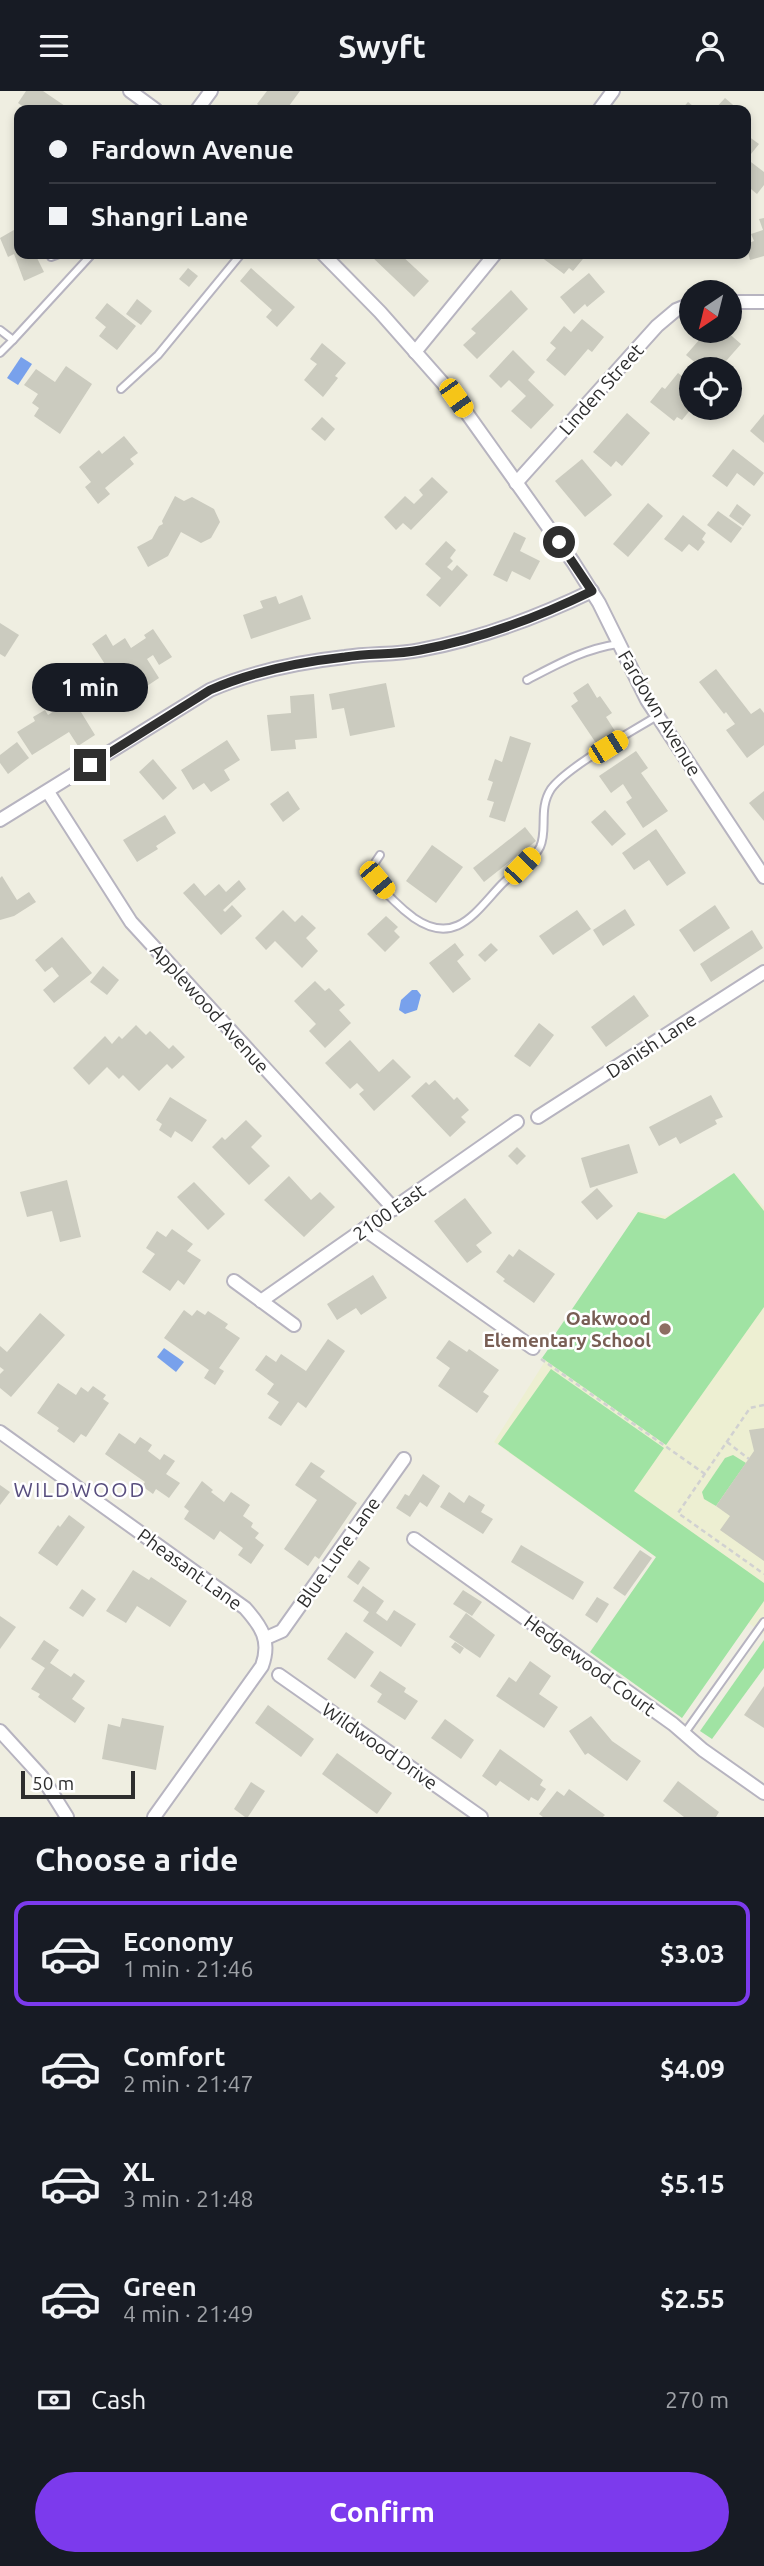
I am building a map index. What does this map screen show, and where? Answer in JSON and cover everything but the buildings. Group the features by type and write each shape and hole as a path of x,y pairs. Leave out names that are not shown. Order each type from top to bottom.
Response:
{"street":[{"path":"130,91 149,105"},
{"name":"Fardown Avenue","path":"328,259 362,292 456,398 516,483 592,591 657,716 764,877"},
{"path":"415,352 491,259"},
{"path":"742,302 764,302"},
{"name":"Linden Street","path":"516,483 657,326 679,309"},
{"path":"0,820 225,683 267,671 344,657 417,651 461,641 562,605 592,591"},
{"name":"Applewood Avenue","path":"48,792 131,922 394,1209"},
{"name":"Danish Lane","path":"538,1117 764,972"},
{"name":"2100 East","path":"261,1301 517,1122"},
{"path":"364,1229 536,1353"},
{"path":"234,1282 294,1325"},
{"name":"Pheasant Lane","path":"0,1432 245,1608 266,1638"},
{"name":"Blue Lune Lane","path":"266,1638 282,1631 404,1459"},
{"name":"Hedgewood Court","path":"414,1539 764,1793"},
{"path":"154,1817 262,1666 267,1653 266,1638"},
{"name":"Wildwood Drive","path":"279,1675 481,1817"},
{"path":"0,1731 42,1777 67,1817"}],"lane":[{"path":"0,353 87,259"},
{"path":"121,389 158,355 237,259"},
{"path":"0,330 13,340"},
{"path":"527,680 573,655 618,644"},
{"path":"380,855 374,864 377,880 401,908 422,923 445,928 462,925 478,912 540,847 544,804 558,782 657,716"},
{"path":"684,1734 764,1622"}],"path":[{"path":"536,1353 705,1474"},
{"path":"764,1405 750,1408 678,1513 764,1574"},
{"path":"727,1442 749,1459"}],"shaded area":[{"name":"Oakwood Elementary School","path":"737,1178 764,1207 764,1634 494,1442 640,1211 667,1216"}],"green space":[{"path":"734,1173 764,1211 764,1307 666,1445 542,1358 549,1348 547,1346 638,1212 665,1219"},
{"path":"551,1369 664,1448 634,1491 764,1583 764,1601 682,1718 590,1652 656,1557 498,1444"},
{"path":"733,1455 746,1463 716,1506 704,1499 702,1492 725,1458"},
{"path":"764,1640 764,1668 712,1739 700,1731"}],"water":[{"path":"21,357 32,364 18,385 7,378"},
{"path":"412,990 417,990 421,995 417,1010 405,1014 399,1010 401,1000"},
{"path":"164,1348 184,1362 176,1372 157,1357"}],"place":[{"name":"Oakwood Elementary School","path":"665,1329"}],"district":[{"name":"WILDWOOD","path":"80,1490"}],"route":[{"path":"90,765 225,683 267,671 344,657 417,651 461,641 562,605 592,591 559,542"}]}
